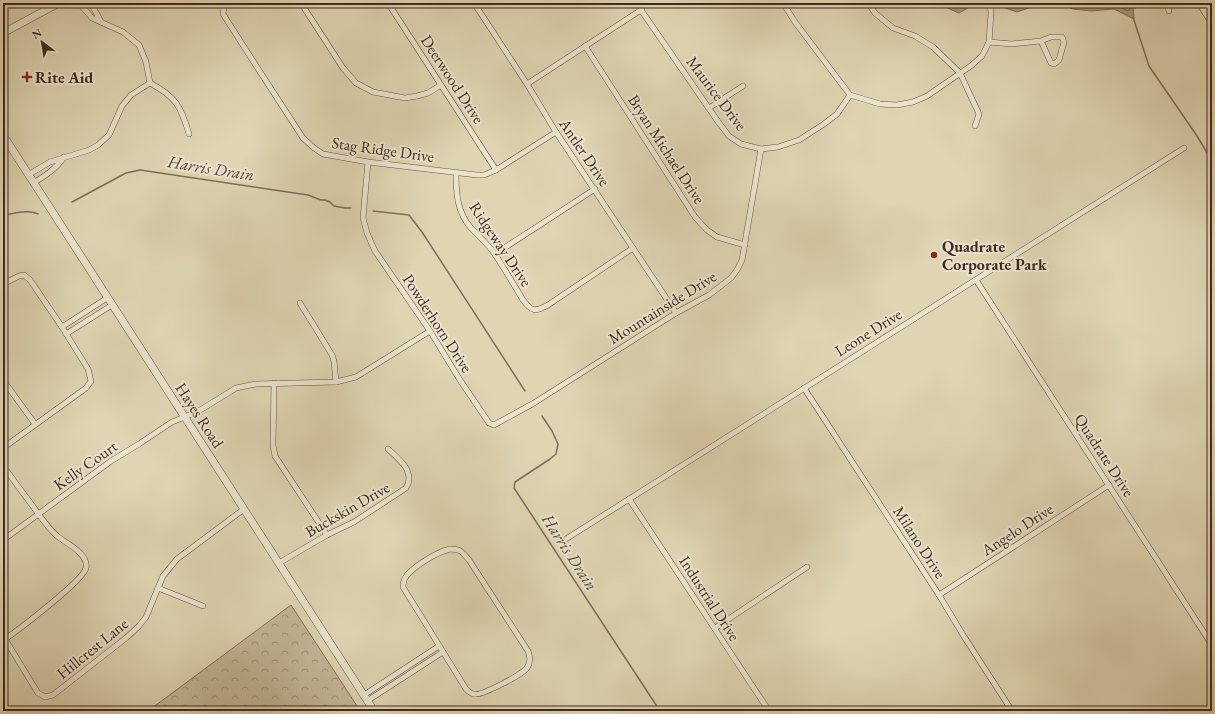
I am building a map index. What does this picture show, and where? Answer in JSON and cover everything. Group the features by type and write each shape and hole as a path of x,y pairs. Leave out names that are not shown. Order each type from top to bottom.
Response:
{"street":[{"path":"3,34 59,3"},
{"path":"79,3 92,18 123,32 139,45 146,62 150,83 164,91 176,101 184,116 189,134"},
{"path":"91,3 101,22"},
{"name":"Stag Ridge Drive","path":"227,3 223,10 223,14 226,19 303,138 323,154 368,162 477,176 496,170 556,132"},
{"path":"301,3 343,68 356,83 373,92 405,98 428,93 441,85"},
{"name":"Deerwood Drive","path":"388,3 496,170"},
{"name":"Antler Drive","path":"474,3 527,84 556,132 676,313"},
{"path":"527,84 641,10 644,3"},
{"path":"783,3 795,22 850,95 880,104 897,105 913,102 927,96 982,56 989,42 991,13 990,3"},
{"path":"868,3 875,13 893,28 915,36 933,47 960,73 979,114 975,126"},
{"path":"1167,3 1168,11"},
{"path":"1200,3 1212,22"},
{"name":"Maurice Drive","path":"641,10 729,136 741,144 761,149 778,147 799,140 837,114 850,95"},
{"path":"989,42 1012,44 1041,41 1051,37 1062,37 1064,42 1059,60 1054,64 1051,63 1041,41"},
{"name":"Bryan Michael Drive","path":"585,46 696,217 707,230 717,237 745,245"},
{"path":"28,175 50,162 64,156 89,150 98,145 109,135 122,106 131,95 150,83"},
{"path":"709,108 743,86"},
{"name":"Hayes Road","path":"3,135 374,711"},
{"name":"Leone Drive","path":"566,539 1184,148"},
{"name":"Mountainside Drive","path":"554,390 676,313 709,295 730,278 737,270 742,260 745,245 761,149"},
{"path":"34,183 58,166 64,156"},
{"name":"Powderhorn Drive","path":"368,162 363,218 366,233 375,251 430,331 464,386 489,422 494,425 534,404 554,390"},
{"name":"Ridgeway Drive","path":"456,173 456,194 463,216 470,227 495,254 528,307 532,310 539,310 548,305 633,248"},
{"path":"495,254 595,189"},
{"path":"3,284 24,275 32,283 88,369 91,379 86,388 3,448"},
{"name":"Quadrate Drive","path":"976,280 1212,645"},
{"path":"62,327 108,298"},
{"path":"300,303 332,355 336,382"},
{"path":"66,334 112,305"},
{"name":"Kelly Court","path":"3,540 111,461 172,422 197,412 239,387 274,383 336,382 356,377 430,331"},
{"path":"3,380 35,424"},
{"path":"274,383 273,445 275,456 327,535"},
{"name":"Milano Drive","path":"804,388 1012,711"},
{"name":"Buckskin Drive","path":"280,563 327,535 354,522 406,488 410,478 406,468 399,458 388,449"},
{"path":"3,466 53,532 81,554 86,561 84,573 73,584 4,640"},
{"name":"Angelo Drive","path":"939,596 1109,485"},
{"name":"Industrial Drive","path":"629,499 769,711"},
{"name":"Hillcrest Lane","path":"4,640 38,693 45,697 53,695 126,638 139,626 146,617 166,571 178,559 244,509"},
{"path":"456,549 462,551 469,560 528,651 530,660 527,668 522,673 490,691 474,695 466,689 439,646 408,596 403,587 403,582 406,576 429,559 443,551 456,549"},
{"path":"715,628 807,567"},
{"path":"158,588 203,606"},
{"path":"366,698 405,668 439,646"},
{"path":"366,698 409,674 443,652"},
{"path":"405,668 409,674"}],"green space":[{"path":"291,605 359,709 357,711 148,711"}],"water":[{"path":"936,3 972,3 973,5 959,13"},
{"path":"1004,3 1058,3 1034,6 1017,12 1005,8"},
{"path":"1059,3 1133,3 1134,19 1114,9 1091,11 1073,9"}],"waterway":[{"path":"1133,17 1149,66 1197,136 1212,161"},
{"name":"Harris Drain","path":"72,202 126,173 140,170 308,195 330,202 334,206 351,208"},
{"name":"Harris Drain","path":"373,211 409,215 422,232 525,391"},
{"name":"Harris Drain","path":"3,216 25,212 38,214"},
{"name":"Harris Drain","path":"542,416 552,431 558,444 556,454 515,482 514,488 660,711"}],"place":[{"name":"Rite Aid","path":"27,77"},
{"name":"Quadrate Corporate Park","path":"934,255"}]}
